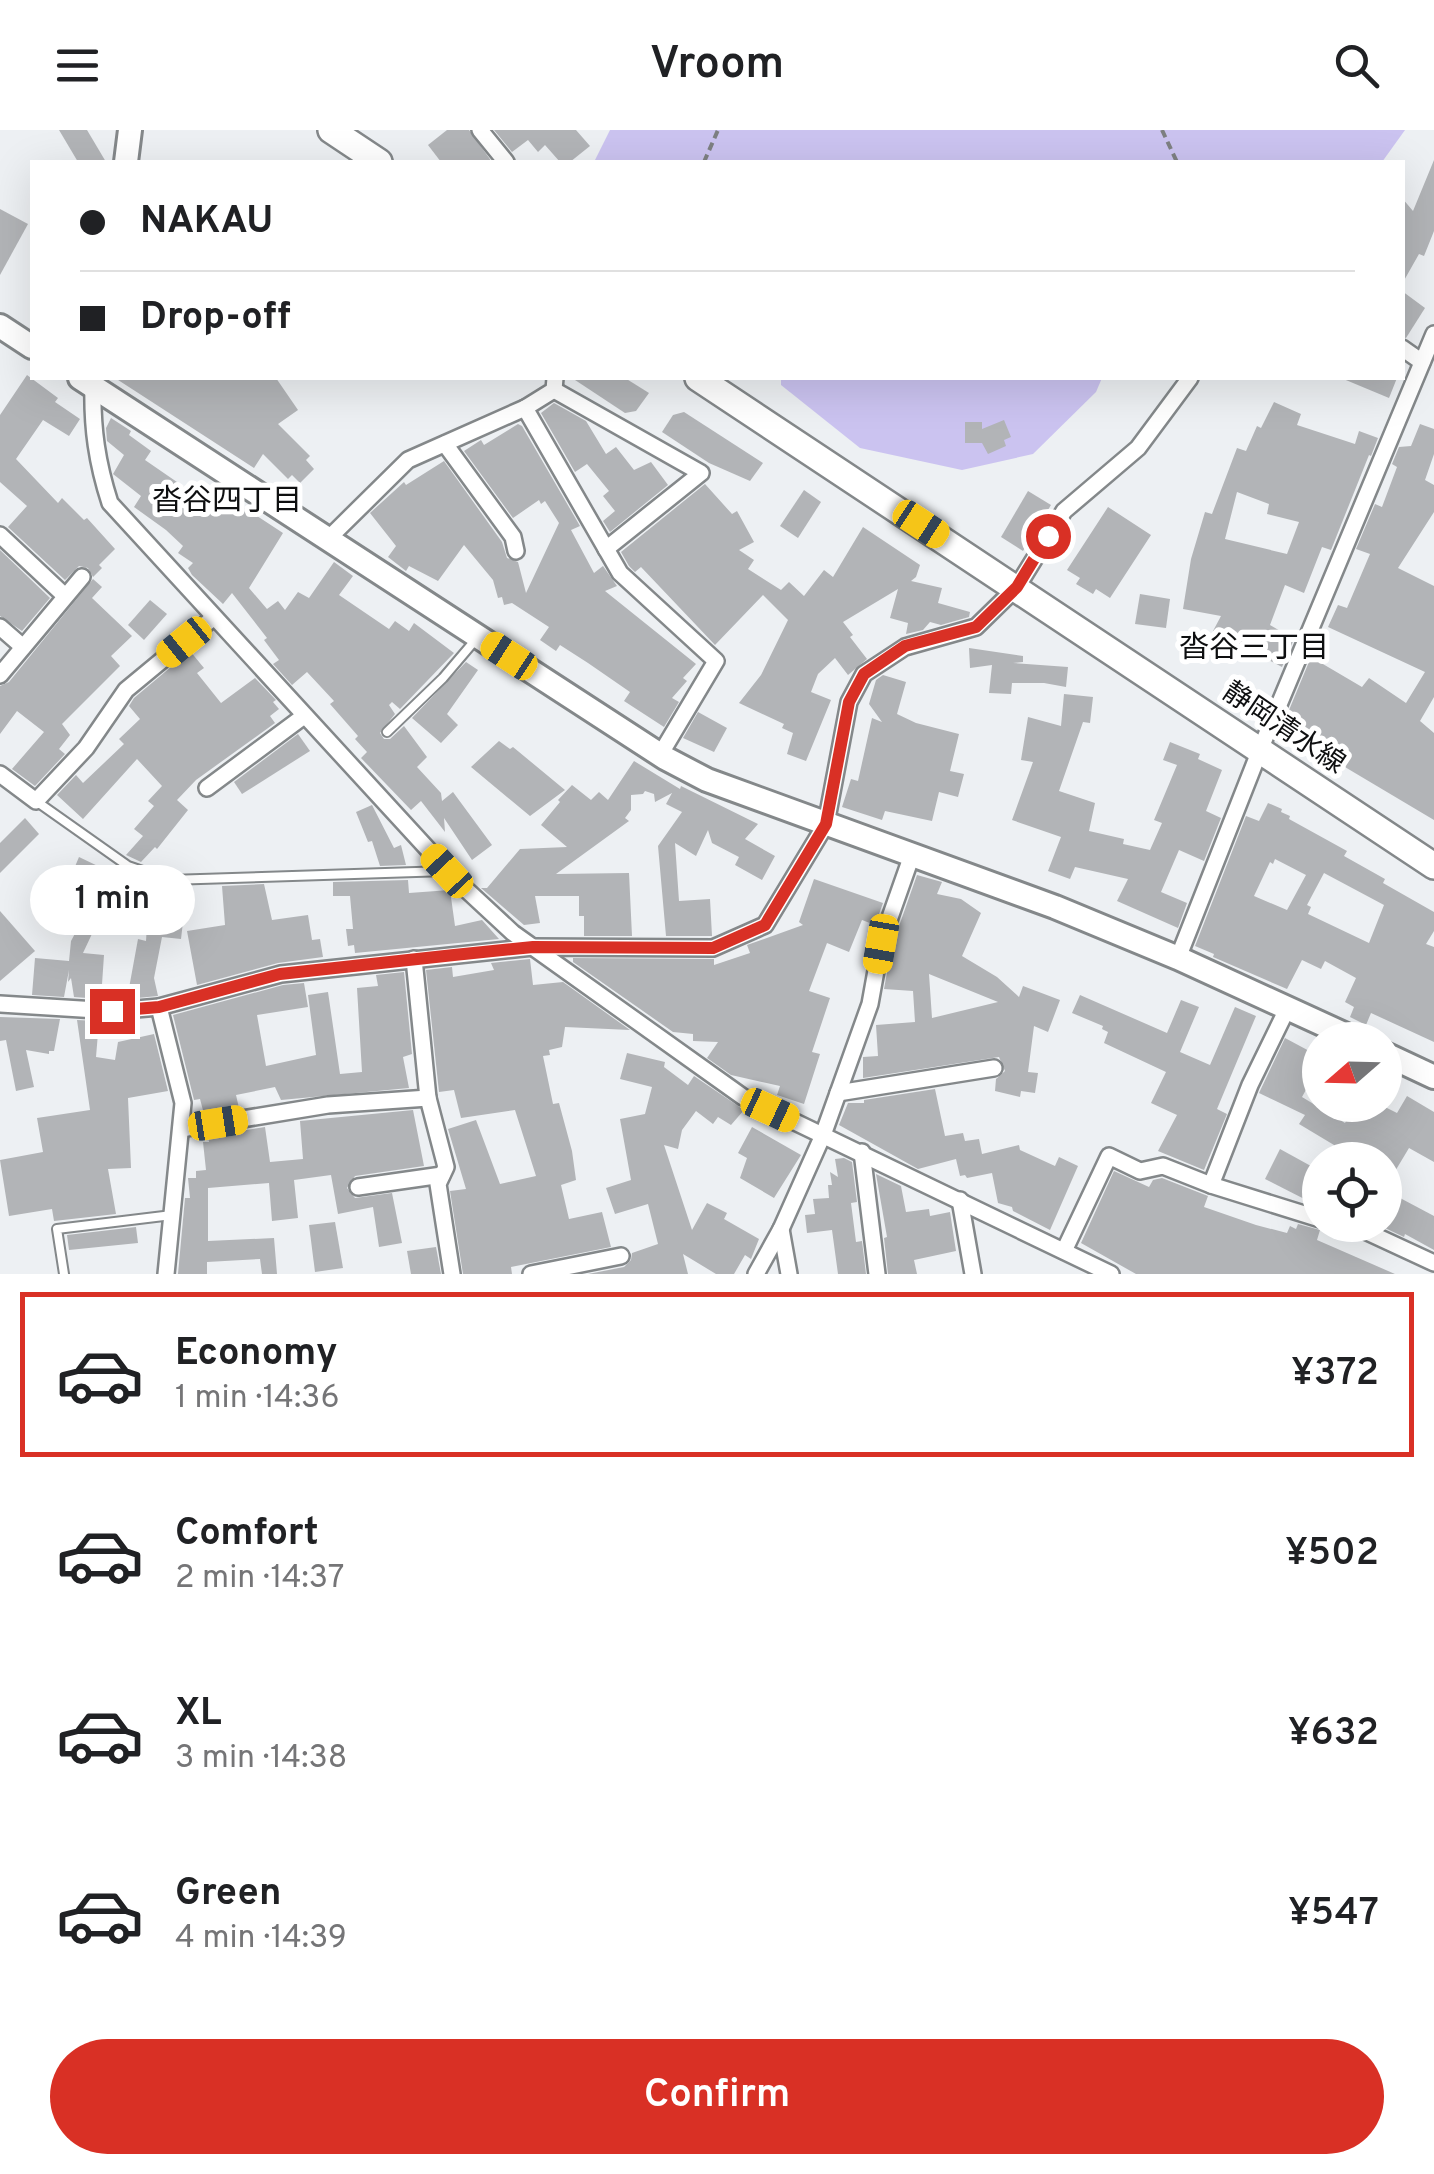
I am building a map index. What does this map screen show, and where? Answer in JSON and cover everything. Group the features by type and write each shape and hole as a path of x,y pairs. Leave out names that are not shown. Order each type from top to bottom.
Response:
{"main road":[{"path":"332,130 376,160"},
{"name":"静岡清水線","path":"701,380 1434,866"}],"street":[{"path":"126,160 130,130"},
{"path":"480,130 504,160"},
{"path":"0,326 30,346"},
{"path":"1178,958 1260,750 1434,334"},
{"path":"1405,350 1422,362"},
{"path":"89,380 478,637 707,780 1054,907 1319,1022"},
{"path":"89,380 98,466 110,503 447,871 513,933 743,1097 1111,1274"},
{"path":"0,1004 112,1011 159,1007 280,974 533,947 713,948 765,925 826,824 849,702 864,674 905,646 976,627 1017,587 1064,511 1138,448 1189,380"},
{"path":"328,539 408,460 524,408 554,384 701,473 606,549"},
{"path":"524,408 620,573 716,661 660,754"},
{"path":"444,444 514,537 516,552"},
{"path":"0,536 66,596"},
{"path":"0,675 82,577"},
{"path":"0,774 36,802 86,748 126,690 213,618"},
{"path":"0,628 24,647"},
{"path":"207,788 304,716"},
{"path":"756,1274 823,1135 870,1004 881,944 912,855"},
{"path":"414,960 428,1098 446,1168 438,1184 452,1274"},
{"path":"159,1007 183,1102 166,1274"},
{"path":"1211,1185 1250,1084 1288,1007"},
{"path":"1402,1062 1434,1077"},
{"path":"838,1093 994,1068"},
{"path":"180,1129 328,1105 428,1098"},
{"path":"862,1152 877,1274"},
{"path":"1064,1251 1109,1156 1140,1171 1163,1166 1302,1213"},
{"path":"358,1187 442,1175"},
{"path":"960,1200 973,1274"},
{"path":"781,1229 788,1274"},
{"path":"1389,1242 1434,1263"},
{"path":"531,1274 621,1256"}],"lane":[{"path":"386,732 443,678 478,637"},
{"path":"36,802 128,866 169,880 447,871"},
{"path":"64,1274 57,1230 172,1216"}],"path":[{"path":"705,160 718,130"},
{"path":"1162,130 1176,160"}],"shaded area":[{"path":"610,130 1405,130 1383,160 595,160"},
{"path":"781,380 1101,380 1096,392 1033,454 962,470 860,448 781,385"}],"building":[{"path":"59,130 87,130 105,160 77,160"},
{"path":"447,130 469,130 491,160 439,160 428,145"},
{"path":"494,130 576,130 590,146 572,160 558,160 545,145 538,152 528,140 512,152"},
{"path":"1434,160 1434,231 1424,256 1419,254 1405,279 1405,202 1413,211"},
{"path":"0,209 28,224 0,275"},
{"path":"1405,293 1425,308 1405,338"},
{"path":"27,375 80,419 69,436 43,420 16,459 58,503 62,498 84,520 87,518 115,549 93,577 88,568 79,566 65,580 8,527 27,506 0,482 0,415"},
{"path":"118,380 277,380 298,410 278,424 310,456 306,460 314,469 300,483 292,475 288,479 263,454 254,468"},
{"path":"575,380 628,380 649,393 636,411 625,413"},
{"path":"1346,380 1396,380 1389,398"},
{"path":"1274,402 1301,414 1297,425 1355,444 1359,431 1378,438 1331,550 1322,547 1304,593 1285,585 1270,625 1294,639 1282,667 1213,631 1221,616 1183,609 1191,559 1205,512 1212,514 1237,448 1246,451 1257,426 1261,428","holes":["1237,492 1269,504 1267,514 1299,522 1287,554 1225,539"]},
{"path":"554,403 586,421 606,454 616,447 634,470 651,462 668,485 610,532 603,521 615,511 603,496 609,491 587,464 575,472 541,413"},
{"path":"684,412 763,463 750,481 709,463 662,432 673,415"},
{"path":"111,418 151,451 145,460 190,491 195,483 213,496 217,490 283,533 249,588 267,609 278,601 285,610 298,592 309,598 334,562 353,576 339,595 389,629 395,621 409,631 414,623 454,653 400,709 392,702 389,705 395,714 380,733 384,739 390,739 404,726 427,757 417,767 441,793 442,801 453,792 492,845 472,860 444,818 445,832 421,801 411,810 361,758 367,752 355,739 358,736 330,704 334,701 307,672 292,685 273,664 279,660 264,640 267,638 232,593 223,604 192,575 188,568 193,563 178,553 183,546 134,507 141,496 113,474 124,455 107,441 106,428"},
{"path":"1004,420 1011,437 1004,440 1006,446 988,454 982,443 965,443 965,422 982,422 982,429"},
{"path":"518,424 580,526 571,530 594,573 603,566 617,586 605,591 696,664 672,698 679,702 664,727 624,701 630,692 560,645 556,651 540,640 549,627 512,603 504,605 493,580 464,545 438,581 409,566 406,571 388,557 396,546 370,513 404,482 406,485 444,461 502,542 507,558 518,562 526,593 559,523 545,501 541,504 539,500 513,518 464,451 481,440 484,445"},
{"path":"1420,424 1434,429 1434,454 1425,480 1434,485 1434,512 1398,568 1434,586 1434,697 1420,721 1434,733 1434,820 1318,751 1303,736 1301,739 1282,727 1311,657 1362,687 1369,678 1406,703 1425,672 1328,627 1338,605 1347,608 1370,554 1356,549 1375,504 1382,507 1397,467 1392,464 1399,447 1411,446"},
{"path":"705,484 732,514 737,511 754,542 739,550 754,560 748,569 781,590 789,582 804,596 824,570 833,577 863,527 920,565 911,581 942,588 938,603 970,612 969,617 941,625 930,622 923,630 906,634 908,623 890,618 898,589 843,622 867,659 848,675 835,658 818,674 811,692 831,700 806,761 787,754 793,733 782,728 784,724 739,703 761,675 788,620 763,595 715,645 641,567 635,572 621,552"},
{"path":"804,490 821,502 798,538 780,526"},
{"path":"1028,491 1051,505 1023,551 1001,537"},
{"path":"1108,507 1151,535 1110,598 1076,584 1080,578 1067,570"},
{"path":"0,550 50,598 22,631 0,616"},
{"path":"93,579 102,587 92,598 132,636 111,656 120,666 62,724 70,735 59,749 65,754 35,786 12,769 44,732 17,711 0,734 0,686 9,682"},
{"path":"1140,594 1170,599 1166,628 1135,624"},
{"path":"150,600 167,614 144,640 128,625"},
{"path":"969,648 1023,656 1023,662 1013,663 1068,667 1066,687 1012,683 1011,694 989,693 992,665 970,668"},
{"path":"190,651 204,668 197,673 221,703 255,678 276,700 273,702 279,709 270,716 275,723 196,780 177,800 188,810 157,849 141,862 126,855 143,836 134,829 154,806 148,801 162,786 137,759 83,819 57,795 76,775 83,783 124,744 119,739 140,719 129,706 134,698"},
{"path":"466,662 478,670 447,714 458,725 441,743 412,718"},
{"path":"883,675 906,682 897,714 959,734 950,771 964,774 958,797 939,792 932,821 885,811 882,820 842,807 851,779 858,781 872,718 882,722 869,704 876,680"},
{"path":"1064,694 1093,697 1090,723 1083,722 1059,791 1095,803 1089,831 1150,850 1162,823 1154,820 1177,765 1163,760 1170,742 1200,754 1198,759 1222,770 1206,811 1221,818 1204,861 1179,850 1161,892 1187,903 1178,928 1117,901 1128,879 1075,867 1070,879 1048,871 1061,837 1012,820 1033,762 1021,760 1028,717 1061,726"},
{"path":"698,712 727,728 714,752 683,738"},
{"path":"298,734 310,751 242,794 234,782"},
{"path":"499,741 510,749 513,747 565,790 530,816 471,767"},
{"path":"634,761 680,789 681,786 758,824 745,839 775,856 762,880 735,865 739,857 712,843 708,830 696,856 675,843 679,901 710,899 712,936 666,936 658,846 682,812 666,804 672,793 655,802 654,794 645,791 631,795 631,810 625,818 629,821 556,874 629,873 632,936 584,936 579,896 535,896 540,923 524,925 481,888 487,888 520,849 567,847 541,825 558,800 572,785 591,800 599,792 608,800"},
{"path":"1268,803 1282,809 1289,819 1347,851 1344,856 1385,879 1383,883 1434,912 1434,931 1426,944 1434,947 1434,1042 1402,1027 1402,1022 1391,1022 1371,1013 1367,1022 1350,1017 1354,1007 1345,1002 1356,978 1325,961 1321,969 1302,960 1287,989 1195,946 1246,816 1259,821","holes":["1275,859 1306,875 1287,910 1254,896","1324,873 1384,905 1369,943 1308,914 1311,907 1307,905"]},
{"path":"372,805 394,848 401,845 406,865 380,866 356,812"},
{"path":"25,818 39,834 0,873 0,843"},
{"path":"79,857 102,868 87,909 57,897 66,874 71,876"},
{"path":"917,875 942,882 937,894 961,899 981,913 962,956 997,977 1019,997 1023,986 1060,1000 1048,1032 1034,1026 1028,1072 1038,1073 1035,1093 1021,1091 1020,1097 995,1091 996,1079 1005,1071 999,1057 863,1078 863,1057 878,1056 876,1025 915,1022 913,991 884,989 892,946","holes":["929,974 998,1002 932,1018"]},
{"path":"814,879 883,903 875,925 862,920 849,952 827,943 809,991 830,998 812,1052 820,1054 804,1104 777,1095 780,1086 731,1075 707,1058 718,1042 693,1041 693,1034 673,1032 573,962 573,958 714,959 714,965 750,953 747,945 803,925 799,922"},
{"path":"408,880 409,893 450,890 455,926 482,920 499,939 355,953 354,945 348,946 346,929 353,929 350,896 333,896 333,882"},
{"path":"264,884 272,920 308,915 312,940 320,939 323,957 278,963 197,985 187,931 225,925 222,886"},
{"path":"94,898 106,904 83,953 104,955 101,999 74,997 71,978 68,982 69,970 64,997 32,995 35,958 69,961 71,941"},
{"path":"0,911 35,951 0,981"},
{"path":"153,919 183,922 181,939 162,937 154,978 158,996 127,999 138,939 146,941 147,925 152,925"},
{"path":"530,959 533,985 563,982 630,1030 565,1027 562,1047 543,1056 553,1104 559,1103 572,1151 576,1180 561,1185 569,1219 602,1212 611,1247 511,1267 512,1274 463,1274 450,1191 466,1189 448,1129 476,1120 500,1184 536,1176 515,1110 461,1118 454,1090 439,1092 426,970 452,967 453,977 494,970 491,963"},
{"path":"404,972 412,1054 403,1057 409,1088 281,1100 275,1087 236,1095 239,1108 204,1114 200,1099 194,1100 173,1015 283,985 304,983 308,1007 257,1015 266,1066 316,1055 308,995 328,992 340,1074 362,1072 357,988 378,986 376,975"},
{"path":"1080,995 1167,1033 1181,1000 1199,1007 1180,1052 1210,1065 1235,1007 1256,1016 1217,1109 1227,1114 1204,1170 1158,1151 1177,1115 1151,1103 1166,1072 1104,1043 1108,1032 1103,1026 1072,1013"},
{"path":"0,1017 60,1019 54,1051 49,1054 26,1050 34,1087 16,1091 6,1040 0,1041"},
{"path":"77,1020 99,1021 96,1057 115,1060 118,1042 154,1034 168,1091 128,1098 131,1168 108,1169 116,1214 54,1221 52,1209 9,1216 0,1160 43,1152 37,1118 90,1110"},
{"path":"1285,1038 1302,1047 1302,1114 1259,1093"},
{"path":"627,1053 665,1062 664,1067 688,1085 694,1076 744,1110 731,1125 718,1117 713,1124 696,1111 682,1130 678,1149 664,1145 692,1230 707,1203 727,1213 724,1219 759,1239 751,1259 745,1255 734,1274 716,1274 683,1254 688,1274 588,1274 624,1267 632,1253 658,1244 648,1204 615,1214 606,1188 631,1180 620,1119 645,1114 652,1087 620,1079"},
{"path":"935,1089 945,1136 963,1133 965,1141 979,1139 982,1154 1019,1145 1020,1150 1055,1166 1059,1157 1078,1166 1050,1230 998,1203 992,1173 960,1176 956,1159 918,1169 839,1125 848,1103"},
{"path":"1407,1096 1434,1112 1434,1162 1409,1148 1402,1160 1402,1142 1329,1142 1299,1124 1302,1120 1402,1122 1402,1104"},
{"path":"413,1110 424,1166 355,1176 347,1188 355,1198 392,1193 402,1243 379,1247 373,1207 338,1214 331,1175 294,1180 298,1218 272,1221 269,1183 208,1188 208,1241 274,1238 277,1274 262,1274 260,1259 207,1262 207,1274 178,1274 185,1198 190,1198 188,1178 196,1178 196,1171 206,1170 203,1142 209,1142 208,1136 265,1127 270,1162 303,1159 300,1121"},
{"path":"752,1127 801,1155 774,1198 740,1178 747,1158 738,1153"},
{"path":"1280,1149 1302,1161 1302,1198 1265,1179"},
{"path":"835,1159 852,1162 857,1202 851,1203 856,1242 862,1241 866,1274 838,1274 832,1230 807,1233 805,1215 815,1214 813,1199 829,1198 830,1172 838,1177"},
{"path":"1114,1171 1149,1187 1153,1180 1162,1178 1208,1196 1204,1207 1256,1225 1287,1233 1290,1226 1296,1229 1298,1224 1302,1225 1302,1242 1322,1242 1395,1274 1136,1274 1081,1243"},
{"path":"876,1174 901,1186 906,1212 929,1209 930,1216 950,1212 956,1251 914,1260 917,1274 888,1274 884,1238 887,1237"},
{"path":"1402,1199 1434,1216 1434,1250 1405,1234 1404,1237"},
{"path":"335,1222 343,1268 315,1272 309,1225"},
{"path":"136,1227 138,1243 69,1250 67,1235"},
{"path":"436,1247 441,1274 411,1274 407,1251"}],"district":[{"name":"沓谷四丁目","path":"227,502"},
{"name":"沓谷三丁目","path":"1254,649"}],"route":[{"path":"112,1011 159,1007 280,974 454,955 533,947 713,948 765,925 826,824 849,702 864,674 905,646 976,627 1017,587 1048,536"}]}
